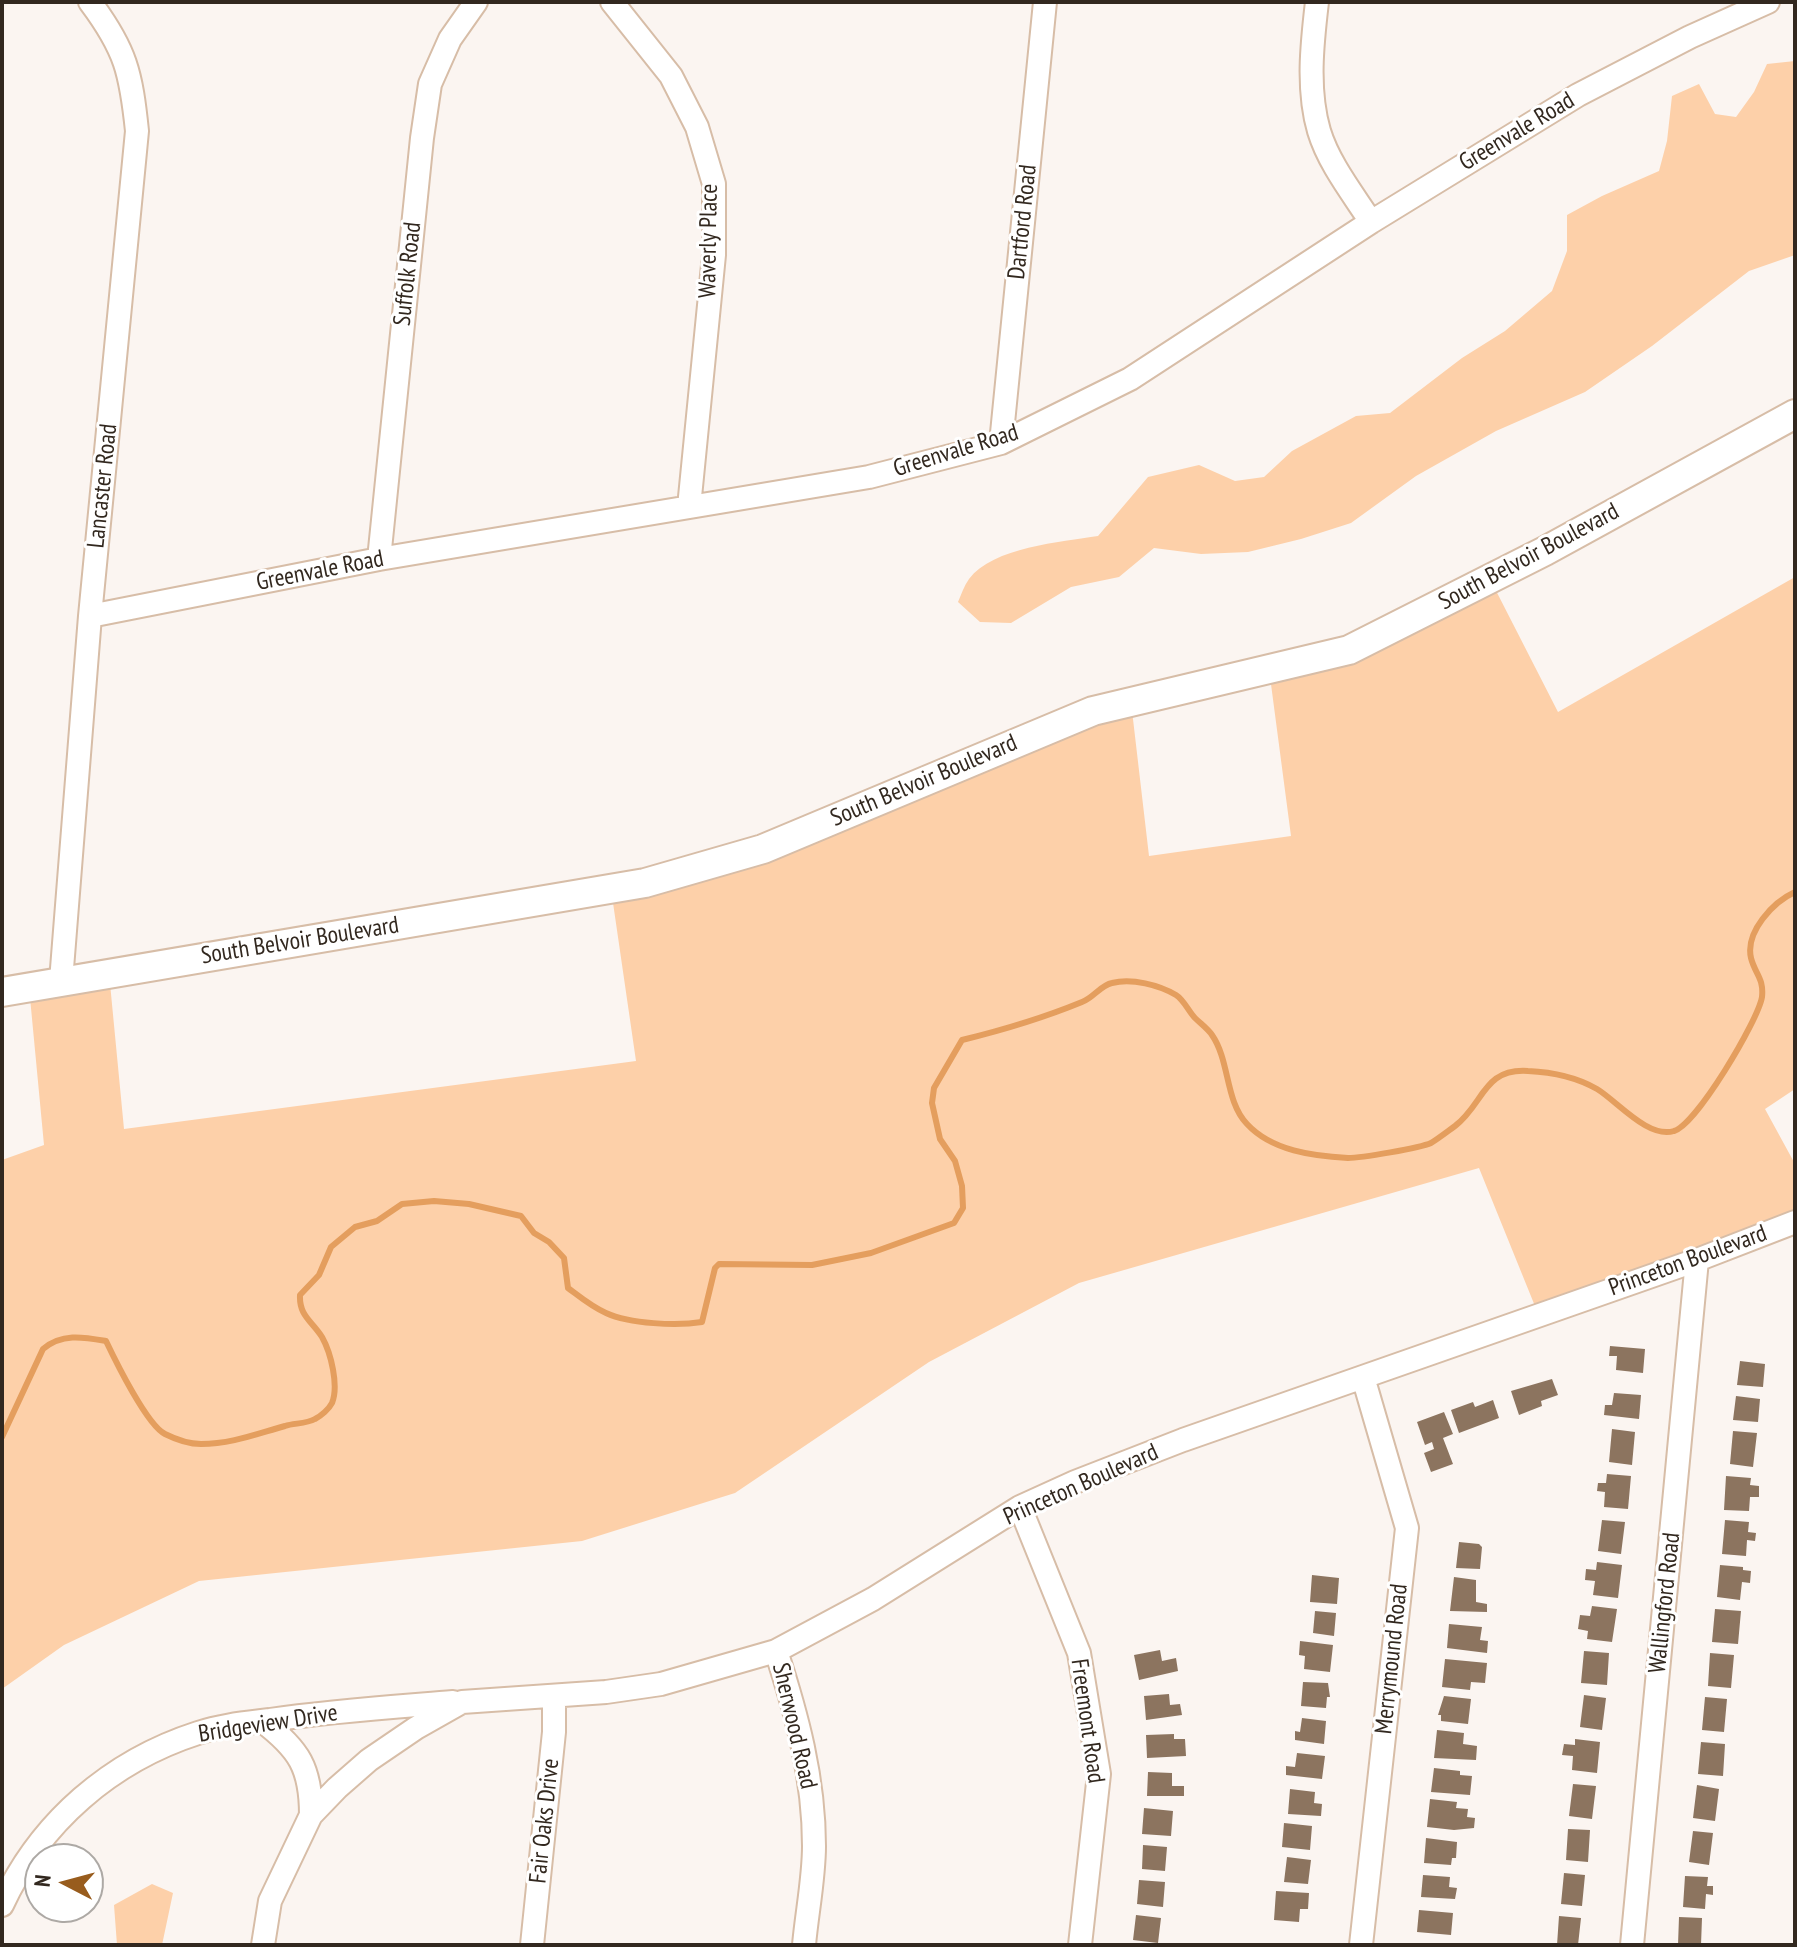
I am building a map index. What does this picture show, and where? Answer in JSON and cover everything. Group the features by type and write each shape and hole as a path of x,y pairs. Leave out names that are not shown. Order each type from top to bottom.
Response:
{"street":[{"name":"Lancaster Road","path":"61,981 90,616 137,131 132,81 127,67 117,40 90,2"},
{"name":"Suffolk Road","path":"379,559 430,84 450,39 476,2"},
{"name":"Waverly Place","path":"612,2 671,76 697,127 714,184 714,255 689,507"},
{"name":"Dartford Road","path":"1001,443 1045,2"},
{"path":"1317,2 1311,51 1319,131 1338,172 1371,222"},
{"name":"Greenvale Road","path":"90,616 379,559 869,477 1001,443 1130,379 1371,222 1578,95 1690,37 1768,2"},
{"name":"South Belvoir Boulevard","path":"2,992 645,883 763,849 1093,711 1349,650 1545,551 1795,414"},
{"name":"Princeton Boulevard","path":"263,1945 270,1901 311,1815 369,1760 462,1702 661,1684 776,1651 860,1607 1020,1507 1075,1482 1183,1440 1697,1260 1795,1222"},
{"name":"Wallingford Road","path":"1632,1945 1697,1260"},
{"name":"Merrymound Road","path":"1361,1945 1407,1528 1363,1377"},
{"name":"Freemont Road","path":"1020,1507 1079,1653 1099,1774 1080,1945"},
{"name":"Sherwood Road","path":"776,1651 795,1708 807,1759 813,1806 814,1849 804,1945"},
{"name":"Fair Oaks Drive","path":"532,1945 554,1732 554,1696"},
{"name":"Bridgeview Drive","path":"2,1905 15,1877 45,1834 76,1801 110,1775 151,1752 198,1733 262,1721 462,1702"},
{"path":"262,1721 285,1739 301,1758 311,1786 311,1815"}],"shaded area":[{"path":"1795,61 1795,255 1749,271 1652,346 1585,392 1496,431 1416,476 1351,523 1248,552 1201,554 1154,548 1119,577 1071,587 1011,623 980,622 958,602 969,579 994,560 1029,548 1098,536 1148,477 1199,465 1235,481 1264,477 1292,451 1356,416 1390,413 1462,358 1505,331 1552,291 1567,251 1567,215 1659,171 1667,141 1672,96 1699,84 1715,114 1736,117 1754,92 1767,64"},
{"path":"1795,577 1795,1089 1765,1109 1795,1164 1795,1222 1539,1316 1479,1168 1079,1283 929,1362 735,1493 582,1541 199,1581 64,1645 2,1689 2,1160 44,1145 29,987 109,973 124,1129 636,1061 611,889 1131,702 1149,856 1291,836 1269,669 1490,579 1558,712"},
{"path":"152,1884 173,1893 162,1945 117,1945 114,1905"}],"building":[{"path":"1610,1346 1645,1349 1643,1373 1616,1370 1617,1356 1609,1356"},
{"path":"1740,1361 1765,1364 1763,1387 1737,1385"},
{"path":"1552,1379 1558,1395 1541,1401 1542,1406 1519,1415 1511,1391"},
{"path":"1614,1393 1641,1395 1639,1419 1604,1415 1605,1405 1612,1405"},
{"path":"1736,1396 1760,1399 1758,1422 1733,1420"},
{"path":"1493,1400 1499,1418 1459,1433 1451,1410 1473,1402 1475,1407"},
{"path":"1444,1412 1453,1434 1443,1438 1453,1464 1431,1472 1424,1453 1434,1449 1432,1442 1425,1445 1417,1422"},
{"path":"1612,1429 1635,1432 1632,1465 1609,1462"},
{"path":"1733,1431 1757,1433 1753,1467 1730,1464"},
{"path":"1607,1474 1631,1476 1628,1509 1604,1507 1605,1492 1597,1491 1598,1483 1606,1483"},
{"path":"1726,1476 1751,1478 1750,1485 1759,1486 1759,1497 1750,1497 1749,1511 1724,1510"},
{"path":"1602,1520 1625,1522 1621,1554 1598,1551"},
{"path":"1725,1520 1749,1522 1748,1532 1756,1533 1755,1541 1747,1540 1746,1556 1722,1554"},
{"path":"1459,1542 1482,1547 1480,1569 1456,1568"},
{"path":"1597,1562 1622,1565 1618,1598 1593,1595 1595,1581 1585,1580 1586,1569 1596,1570"},
{"path":"1720,1565 1743,1567 1743,1570 1751,1571 1750,1583 1742,1582 1740,1600 1717,1597"},
{"path":"1312,1575 1339,1578 1337,1604 1310,1602"},
{"path":"1454,1577 1476,1580 1476,1602 1487,1604 1487,1612 1450,1611"},
{"path":"1592,1606 1617,1609 1612,1642 1587,1639 1588,1631 1578,1629 1580,1615 1590,1616"},
{"path":"1715,1609 1741,1611 1738,1644 1712,1642"},
{"path":"1315,1611 1336,1613 1334,1636 1313,1633"},
{"path":"1449,1624 1482,1627 1480,1640 1488,1641 1487,1653 1447,1648"},
{"path":"1300,1641 1333,1645 1330,1672 1304,1669 1305,1656 1299,1655"},
{"path":"1160,1650 1162,1661 1176,1658 1178,1671 1139,1680 1134,1655"},
{"path":"1584,1651 1609,1653 1607,1685 1581,1683"},
{"path":"1710,1653 1734,1655 1731,1688 1708,1686"},
{"path":"1445,1659 1487,1663 1485,1683 1471,1682 1470,1690 1442,1687"},
{"path":"1303,1682 1328,1683 1330,1697 1327,1697 1326,1708 1301,1706"},
{"path":"1169,1694 1170,1705 1180,1704 1182,1715 1146,1720 1144,1696"},
{"path":"1584,1695 1606,1698 1602,1730 1580,1727"},
{"path":"1444,1696 1471,1699 1468,1724 1441,1721 1441,1715 1438,1715"},
{"path":"1705,1697 1727,1699 1724,1732 1702,1730"},
{"path":"1302,1718 1326,1721 1324,1744 1295,1740 1295,1731 1300,1732"},
{"path":"1437,1730 1464,1733 1463,1744 1477,1746 1476,1760 1434,1758"},
{"path":"1174,1734 1174,1739 1185,1739 1186,1756 1147,1758 1146,1735"},
{"path":"1575,1739 1600,1742 1597,1773 1572,1770 1573,1756 1562,1755 1564,1744 1575,1745"},
{"path":"1701,1742 1725,1744 1723,1776 1698,1774"},
{"path":"1297,1753 1325,1756 1322,1779 1286,1775 1286,1766 1295,1767"},
{"path":"1434,1768 1460,1771 1460,1775 1472,1776 1470,1795 1431,1792"},
{"path":"1148,1772 1172,1773 1172,1786 1184,1786 1184,1796 1147,1796"},
{"path":"1573,1784 1596,1786 1592,1819 1569,1816"},
{"path":"1697,1785 1719,1789 1715,1821 1693,1818"},
{"path":"1290,1789 1315,1792 1314,1803 1322,1804 1321,1816 1288,1814"},
{"path":"1430,1799 1457,1802 1456,1808 1468,1809 1467,1817 1475,1818 1474,1828 1454,1830 1427,1827"},
{"path":"1144,1808 1173,1811 1171,1836 1142,1834"},
{"path":"1284,1823 1312,1826 1310,1850 1282,1847"},
{"path":"1568,1829 1590,1830 1588,1862 1566,1860"},
{"path":"1693,1831 1713,1833 1709,1865 1689,1862"},
{"path":"1426,1838 1457,1842 1456,1858 1452,1858 1451,1865 1424,1863"},
{"path":"1143,1845 1167,1847 1165,1871 1142,1869"},
{"path":"1287,1857 1311,1860 1308,1884 1284,1882"},
{"path":"1564,1873 1585,1875 1582,1906 1561,1904"},
{"path":"1423,1875 1450,1877 1449,1887 1457,1888 1455,1899 1421,1897"},
{"path":"1685,1876 1708,1877 1707,1886 1713,1886 1713,1895 1706,1894 1705,1909 1683,1907"},
{"path":"1139,1880 1165,1882 1163,1907 1137,1904"},
{"path":"1276,1891 1309,1893 1308,1909 1300,1909 1299,1922 1274,1920"},
{"path":"1419,1910 1453,1913 1451,1935 1417,1932"},
{"path":"1136,1915 1161,1918 1158,1943 1133,1940"},
{"path":"1559,1916 1581,1918 1578,1945 1557,1945"},
{"path":"1679,1917 1702,1918 1701,1945 1678,1945"}],"waterway":[{"path":"2,1437 43,1349 58,1340 73,1338 106,1341 132,1392 150,1419 165,1434 178,1439 212,1444 317,1418 332,1403 335,1388 333,1370 322,1337 302,1308 300,1295 319,1275 331,1247 355,1227 377,1221 402,1204 434,1201 469,1204 521,1216 534,1233 549,1242 564,1258 568,1288 601,1311 616,1317 667,1324 702,1322 715,1268 719,1264 812,1265 871,1253 954,1223 963,1208 962,1186 955,1161 940,1139 932,1103 934,1088 962,1040 1067,1008 1112,983 1145,983 1179,997 1218,1045 1240,1115 1257,1133 1294,1150 1348,1158 1431,1143 1465,1117 1493,1081 1502,1075 1528,1071 1581,1081 1654,1130 1674,1131 1684,1125 1710,1092 1750,1027 1762,997 1760,981 1751,958 1752,938 1770,910 1795,892"}]}
